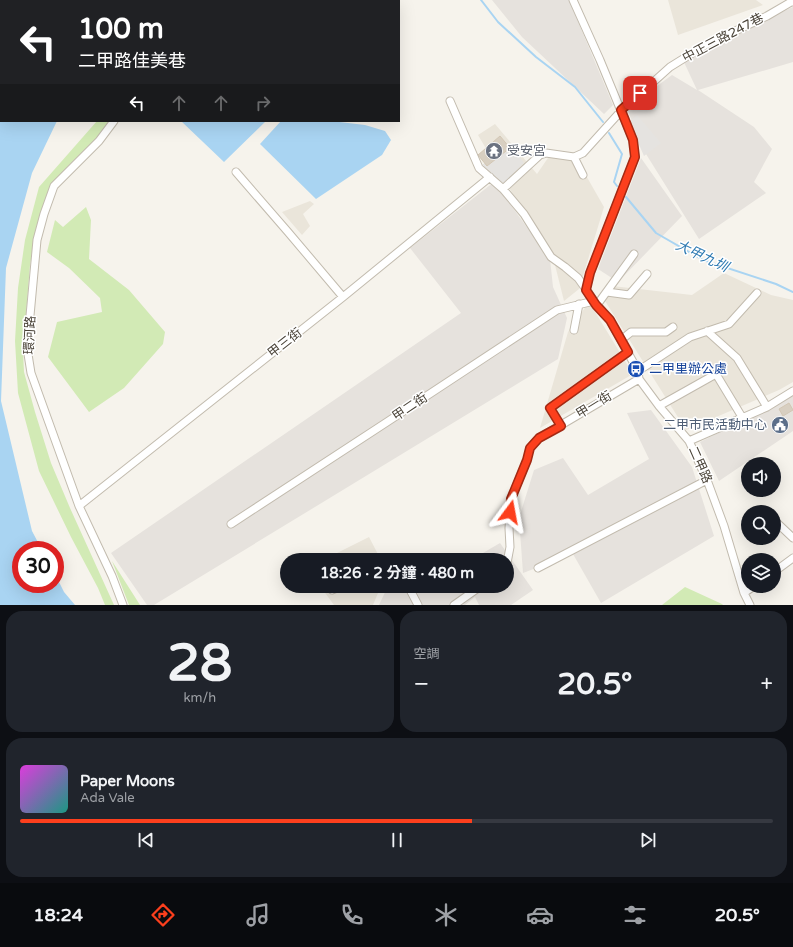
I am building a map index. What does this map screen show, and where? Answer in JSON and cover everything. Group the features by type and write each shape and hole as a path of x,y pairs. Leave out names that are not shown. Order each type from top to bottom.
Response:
{"street":[{"path":"573,0 633,140 635,157 590,273 586,290"},
{"name":"中正三路247巷","path":"574,157 582,153 621,110 670,67 707,44 793,2"},
{"path":"450,101 479,168 503,189 524,214 550,257 578,278 595,303 607,292 634,254"},
{"name":"環河路","path":"113,122 98,141 54,186 37,240 28,348 31,373 79,506 112,576 123,605"},
{"path":"503,189 540,155 546,153 574,157 583,175"},
{"path":"236,172 343,297"},
{"name":"甲三街","path":"79,506 343,297 490,178"},
{"path":"607,292 629,295 647,274"},
{"path":"638,371 690,337 729,324 757,293"},
{"name":"甲二街","path":"232,524 557,310 579,304 595,303"},
{"name":"二甲路","path":"595,303 610,320 638,371 639,379 658,406 689,440 707,480 724,526 741,583"},
{"path":"574,330 579,304"},
{"path":"621,340 631,332 666,332 673,327"},
{"path":"707,331 737,358 767,407"},
{"path":"561,426 550,408 628,352"},
{"path":"658,406 716,374 742,417"},
{"name":"甲一街","path":"509,553 511,499 527,460 530,448 539,438 639,379"},
{"path":"689,440 792,395"},
{"path":"538,568 707,480"},
{"path":"781,527 793,538"},
{"path":"781,567 793,558"},
{"path":"412,593 418,605"},
{"path":"454,605 471,593"},
{"name":"二甲路","path":"744,593 750,605"}],"shaded area":[{"path":"492,0 569,0 613,105 604,114 522,37"},
{"path":"668,0 756,0 763,5 678,35"},
{"path":"793,7 793,62 698,90 754,127 772,149 754,182 766,193 699,239 641,146 627,108 672,75 697,90 683,60 705,46"},
{"path":"637,115 661,143 644,156 629,122"},
{"path":"495,124 537,174 550,155 576,158 604,207 579,289 564,301 555,265 478,135"},
{"path":"510,143 524,163 504,183 493,180 482,165"},
{"path":"641,158 682,216 618,282 598,269"},
{"path":"494,182 550,259 553,287 567,318 558,359 154,605 147,605 111,553 461,313 410,248"},
{"path":"310,201 314,204 303,214 310,226 302,235 282,212"},
{"path":"724,273 771,295 793,300 793,382 779,390 686,430 600,293 612,286 692,295"},
{"path":"589,302 633,374 540,428 568,332"},
{"path":"793,396 793,431 755,457 741,457 741,466 719,481 700,442"},
{"path":"651,410 692,467 714,536 601,603 573,554 523,573 519,518 534,470 563,458 588,495 649,459 627,413"},
{"path":"369,537 377,553 337,553"},
{"path":"500,543 507,553 483,553"},
{"path":"514,563 533,590 511,605 479,605 475,597 465,605 379,605 385,593 514,593"},
{"path":"325,593 378,593 373,605 334,605"}],"green space":[{"path":"96,122 109,122 96,139 68,166 48,193 36,228 30,265 23,352 24,372 51,463 114,605 105,605 98,588 39,471 18,393 15,341 18,288 25,240 39,187"},
{"path":"86,207 91,220 89,259 129,290 165,332 163,344 124,388 89,412 48,357 57,322 102,312 100,298 69,268 47,252 55,220 63,227"},
{"path":"112,561 140,605 129,605"},
{"path":"685,587 722,604 723,605 662,605"}],"water":[{"path":"0,122 57,122 32,173 6,268 1,401 32,531 37,541 12,541 12,593 64,592 75,605 0,605"},
{"path":"182,122 265,122 224,162"},
{"path":"280,122 340,122 365,125 385,131 391,140 382,155 316,199 260,144"}],"building":[{"name":"受安宮","path":"500,136 510,148 487,166 478,155"},
{"path":"789,403 793,410 783,416 779,409"}],"waterway":[{"name":"大甲九圳","path":"481,0 498,22 536,57 575,87 603,122"},
{"name":"大甲九圳","path":"609,133 622,154 614,182 617,186"},
{"name":"大甲九圳","path":"626,197 656,233 703,260 776,284 793,292"}],"place":[{"name":"受安宮","path":"494,151"},
{"name":"二甲里辦公處","path":"636,369"},
{"name":"二甲市民活動中心","path":"780,425"}],"route":[{"path":"510,512 511,499 527,460 530,448 539,438 561,426 550,408 628,352 610,320 596,305 586,290 590,273 635,157 633,140 621,110 640,93"}]}
